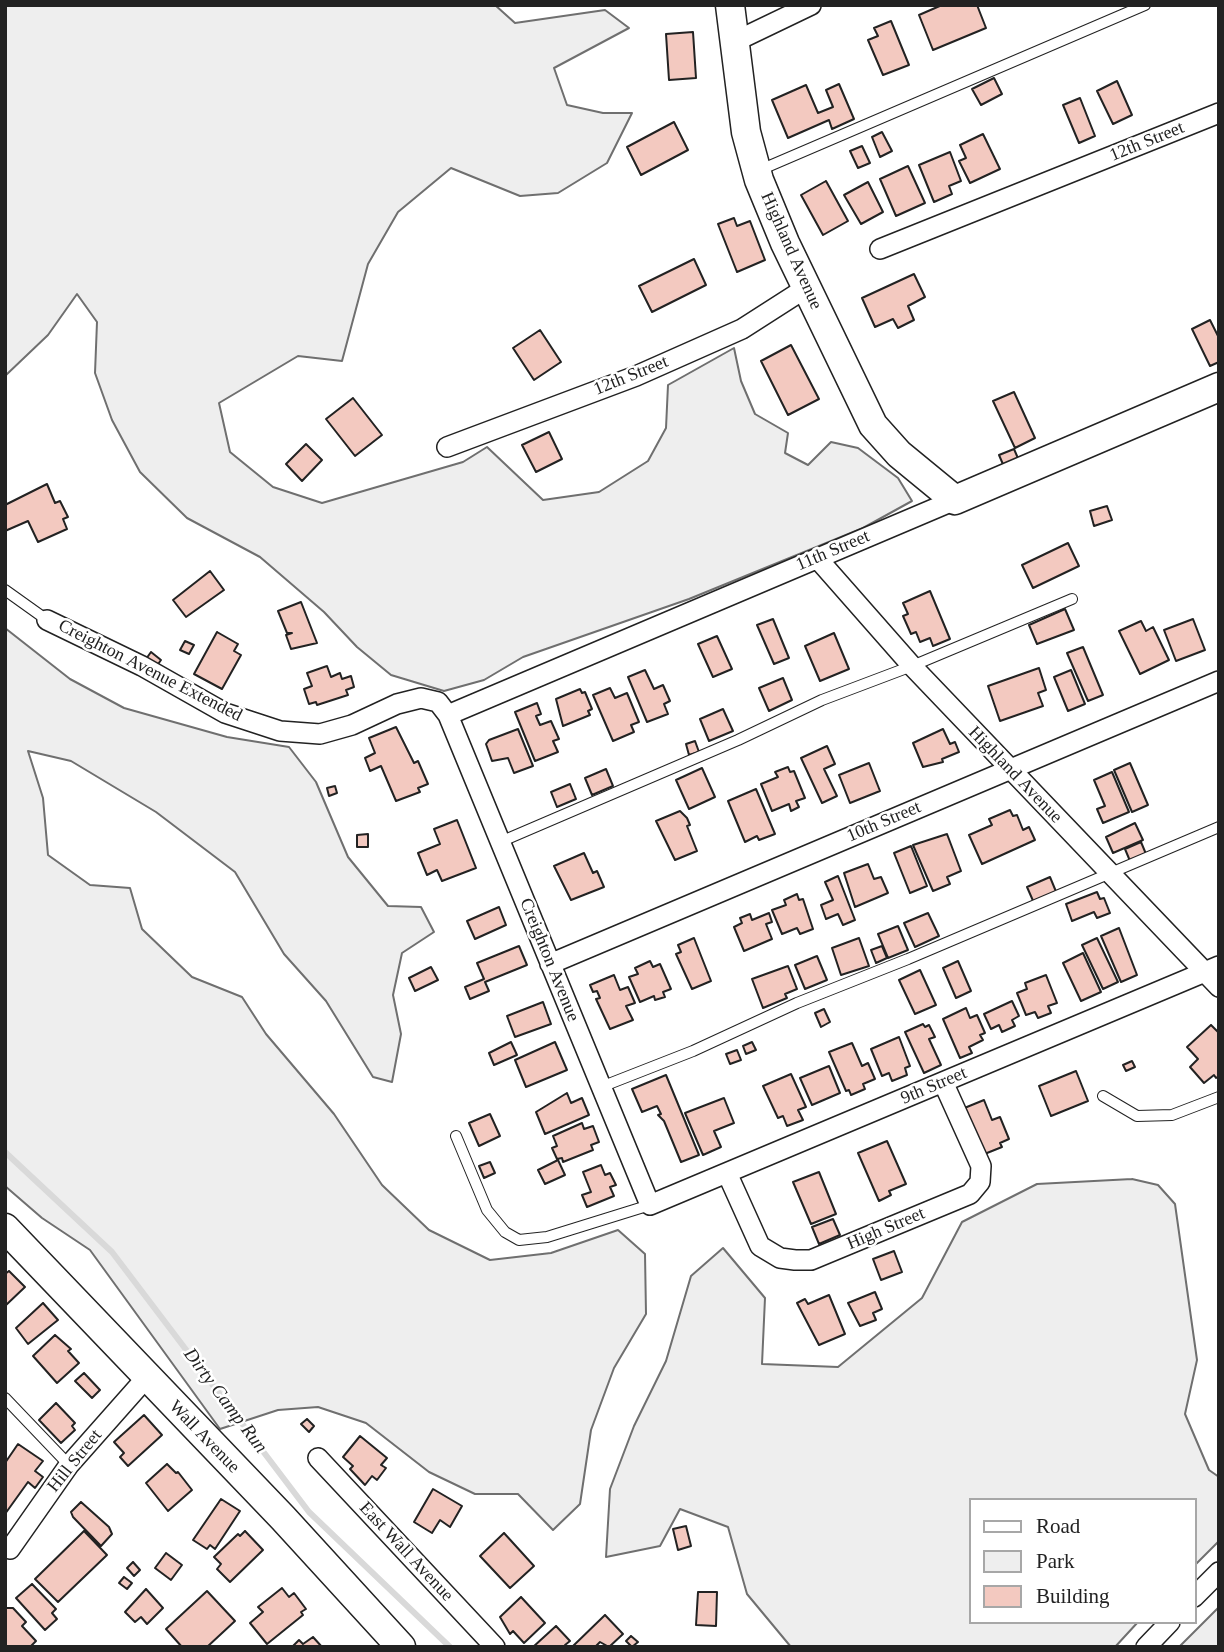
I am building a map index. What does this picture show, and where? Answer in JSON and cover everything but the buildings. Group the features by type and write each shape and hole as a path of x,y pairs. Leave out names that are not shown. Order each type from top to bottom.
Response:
{"street":[{"name":"Highland Avenue","path":"730,5 746,132 757,171 806,288 873,425 899,454 955,500"},
{"path":"734,42 811,5"},
{"name":"12th Street","path":"880,249 1219,113"},
{"name":"12th Street","path":"447,447 636,376 742,329 806,288"},
{"name":"11th Street","path":"448,715 1219,387"},
{"name":"Highland Avenue","path":"817,558 912,666 1010,769 1109,872 1212,969 1219,987"},
{"name":"Creighton Avenue Extended","path":"47,620 226,713 280,731 320,734 352,724 397,704 421,698 438,702 448,715"},
{"name":"10th Street","path":"550,964 1219,681"},
{"name":"Creighton Avenue","path":"448,715 650,1205"},
{"name":"9th Street","path":"650,1205 1212,969"},
{"name":"High Street","path":"727,1173 760,1245 780,1258 795,1260 811,1260 970,1194 980,1182 981,1166 943,1082"},
{"name":"Wall Avenue","path":"5,1228 283,1518 401,1647"},
{"name":"Hill Street","path":"7,1552 69,1465 146,1378"},
{"name":"East Wall Avenue","path":"318,1458 495,1647"},
{"path":"1196,1595 1219,1572"},
{"path":"1146,1647 1168,1624"}],"lane":[{"path":"757,171 1145,5"},
{"path":"5,590 47,620"},
{"path":"500,842 728,745 822,700 912,666 1072,599"},
{"path":"601,1087 693,1051 797,1003 908,959 1219,827"},
{"path":"1103,1096 1137,1116 1172,1115 1219,1097"},
{"path":"456,1136 487,1210 505,1232 519,1240 547,1237 650,1205"},
{"path":"5,1398 69,1465"}],"green space":[{"path":"5,5 495,5 515,23 605,10 629,28 554,68 567,105 603,113 632,113 607,163 558,193 520,196 451,168 398,212 368,264 342,361 298,356 219,403 230,452 273,487 322,503 463,462 487,447 543,500 599,492 648,461 666,428 668,385 734,348 741,381 755,414 788,433 785,453 808,465 831,442 858,448 898,478 912,501 863,528 689,599 523,657 484,680 444,691 391,675 260,557 187,518 140,472 112,420 95,373 97,322 77,294 48,335 5,376"},
{"path":"5,628 70,679 124,708 227,737 289,747 316,782 348,857 388,906 421,907 434,932 402,953 393,995 401,1034 392,1082 373,1077 326,1001 284,954 235,872 156,812 71,761 28,751 43,798 48,855 90,885 130,888 142,929 192,977 242,997 266,1034 334,1114 382,1185 429,1230 490,1260 551,1253 618,1230 645,1254 646,1314 614,1368 591,1430 580,1504 553,1530 518,1494 475,1494 429,1472 366,1423 318,1407 278,1410 220,1429 90,1250 42,1218 5,1186"},
{"path":"1132,1179 1158,1185 1175,1204 1197,1360 1185,1414 1209,1470 1219,1477 1219,1541 1196,1564 1196,1498 968,1498 968,1624 1136,1624 1115,1647 791,1647 747,1594 728,1527 680,1509 660,1546 606,1557 610,1489 634,1426 666,1361 691,1276 723,1248 765,1298 762,1364 838,1367 922,1298 962,1222 1037,1184"},
{"path":"1219,1607 1219,1647 1179,1647"}],"waterway":[{"name":"Dirty Camp Run","path":"5,1152 112,1252 309,1512 450,1647"}]}
